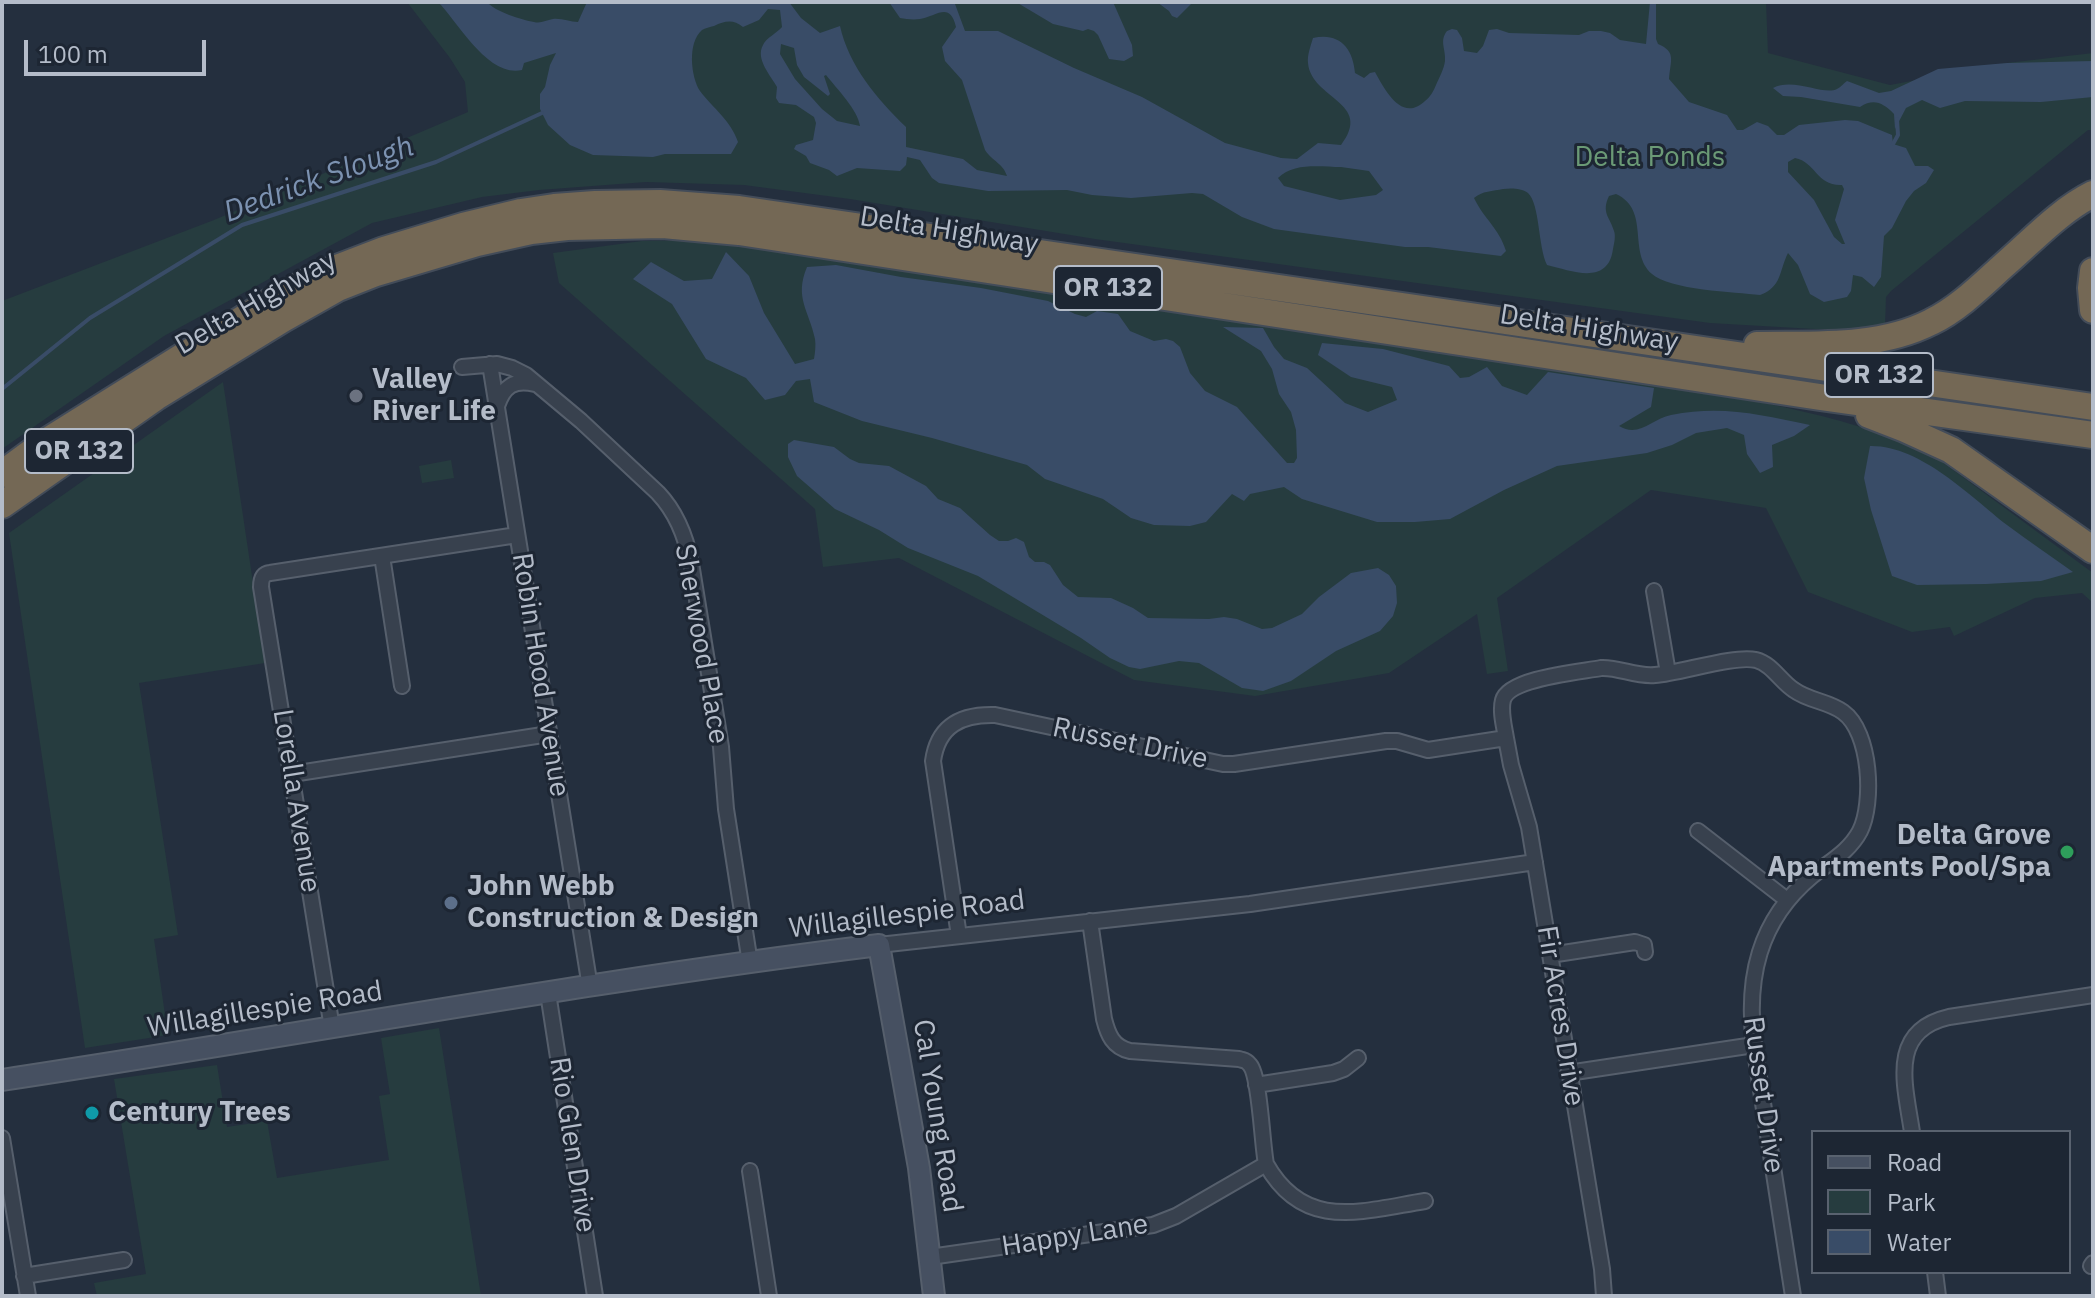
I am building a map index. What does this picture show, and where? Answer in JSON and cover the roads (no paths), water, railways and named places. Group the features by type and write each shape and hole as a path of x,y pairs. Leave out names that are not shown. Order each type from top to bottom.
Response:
{"highway":[{"path":"1665,345 1794,345 1870,341 1913,330 1934,321 1970,297 2041,232 2093,194"},
{"name":"Delta Highway","path":"2,472 276,298 332,270 384,250 463,226 521,212 595,204 660,203 739,209 2093,407"},
{"name":"Delta Highway","path":"2,505 156,397 338,288 462,247 531,231 567,227 663,225 739,232 1820,397 2093,435"},
{"path":"2093,271 2093,310"},
{"path":"1820,397 1951,450 2093,550"}],"main road":[{"name":"Willagillespie Road","path":"2,1080 548,993 879,945"},
{"name":"Cal Young Road","path":"879,945 919,1168 934,1296"}],"street":[{"name":"Sherwood Place","path":"462,367 490,364 512,368 536,384 581,421 664,500 674,516 689,550 721,747 726,809 750,963"},
{"name":"Robin Hood Avenue","path":"490,364 590,987"},
{"path":"497,406 502,393 511,384 536,384"},
{"path":"402,686 382,556 517,535"},
{"name":"Lorella Avenue","path":"332,1028 261,587 264,575 382,556"},
{"path":"1654,591 1668,673"},
{"name":"Russet Drive","path":"959,936 933,761 936,747 945,732 962,719 995,715 1223,764 1386,741 1428,750 1506,738 1503,700 1508,691 1521,684 1601,668 1645,675 1740,660 1761,662 1795,691 1841,710 1848,716 1858,730 1862,743 1869,789 1867,812 1850,846 1787,900 1765,937 1755,966 1751,1005 1754,1045 1793,1296"},
{"path":"292,774 549,734"},
{"name":"Fir Acres Drive","path":"1506,738 1528,820 1604,1296"},
{"path":"1698,831 1787,900"},
{"name":"Willagillespie Road","path":"879,945 1250,904 1535,862"},
{"path":"1090,921 1108,1034 1124,1050 1244,1060 1252,1067 1256,1085 1266,1164 1298,1199 1322,1211 1353,1212 1425,1201"},
{"path":"1550,955 1635,942 1644,945 1645,952"},
{"name":"Rio Glen Drive","path":"548,993 595,1296"},
{"path":"1912,1130 1905,1063 1911,1041 1921,1028 1949,1017 2093,995"},
{"path":"1568,1073 1754,1045"},
{"path":"1256,1085 1333,1073 1358,1058"},
{"path":"2,1138 9,1225 28,1296"},
{"name":"Happy Lane","path":"930,1257 1153,1225 1176,1216 1266,1164"},
{"path":"750,1171 769,1296"},
{"path":"24,1276 124,1260"},
{"path":"1935,1274 1938,1296"}],"water":[{"path":"438,2 487,2 502,12 539,23 556,19 578,22 587,2 789,2 801,18 820,33 840,26 857,68 906,127 906,147 963,159 977,170 1007,176 985,150 962,80 945,61 942,47 956,27 950,14 942,12 920,19 900,18 889,2 957,2 955,4 965,31 998,31 1142,97 1225,143 1281,158 1297,159 1318,143 1341,145 1349,131 1350,119 1346,110 1312,75 1308,60 1313,38 1330,37 1343,44 1351,56 1355,73 1364,78 1375,72 1395,102 1409,108 1417,107 1434,90 1444,64 1443,42 1447,31 1457,30 1464,51 1477,53 1489,30 1497,29 1509,33 1579,35 1601,31 1620,40 1646,44 1650,2 1656,2 1656,39 1670,54 1669,79 1689,102 1727,115 1737,130 1757,122 1768,126 1777,135 1784,135 1799,125 1858,121 1892,135 1893,144 1906,148 1915,166 1928,166 1934,170 1926,183 1906,201 1892,228 1884,236 1881,277 1874,287 1862,277 1853,275 1847,297 1824,302 1810,294 1798,265 1788,253 1779,278 1767,292 1760,295 1719,291 1673,284 1652,274 1641,254 1633,210 1627,201 1616,194 1609,196 1606,207 1615,235 1610,261 1597,272 1588,273 1547,265 1532,199 1528,193 1516,189 1488,192 1474,198 1503,243 1506,251 1501,256 1405,247 1274,229 1242,217 1203,194 1131,198 1067,190 988,191 939,183 920,160 907,157 906,165 900,171 857,168 837,176 810,163 806,156 794,149 796,145 813,140 814,117 796,105 779,103 777,87 762,62 763,45 782,27 780,10 768,9 759,20 743,27 729,22 702,30 694,43 692,60 697,85 726,121 738,142 731,154 665,154 653,157 593,155 570,145 548,125 540,109 540,94 556,53 524,63 522,70 497,66 475,46","holes":["781,44 794,48 797,65 804,77 828,96 826,75 851,107 860,126 837,121 822,109 795,79 780,54","1795,158 1802,160 1827,182 1842,185 1844,189 1835,220 1845,244 1834,237 1814,200 1788,172 1788,162","1300,167 1369,171 1383,190 1376,195 1340,200 1284,186 1278,178"]},
{"path":"1016,2 1113,2 1132,45 1133,56 1124,61 1109,59 1094,31 1053,24"},
{"path":"1157,2 1193,2 1177,18"},
{"path":"2093,61 2093,97 2041,102 1965,101 1940,108 1922,100 1906,108 1895,129 1894,114 1878,103 1860,107 1783,96 1773,88 1790,84 1831,91 1847,81 1879,93 1891,91 1938,69 2007,63"},
{"path":"726,252 749,276 764,313 795,364 814,359 815,354 815,339 802,296 807,267 836,265 981,288 1048,301 1086,317 1097,311 1118,314 1130,331 1154,341 1173,341 1180,347 1190,373 1205,391 1237,407 1287,463 1294,463 1297,458 1296,430 1291,412 1279,394 1272,369 1261,351 1223,327 1263,328 1284,359 1307,368 1345,403 1368,412 1397,400 1392,387 1351,377 1318,355 1322,343 1383,349 1449,366 1460,378 1469,377 1487,367 1502,386 1527,395 1548,372 1654,388 1651,407 1619,426 1626,429 1639,429 1671,415 1708,411 1741,412 1810,425 1772,445 1773,467 1760,473 1747,454 1744,435 1727,428 1696,433 1647,453 1557,466 1450,519 1377,522 1302,499 1284,487 1250,494 1244,501 1232,494 1206,522 1190,526 1154,525 1131,518 1103,499 1045,479 1027,465 862,421 814,402 810,379 796,381 785,395 765,400 746,378 706,359 672,304 633,279 651,262 684,281 712,279"},
{"path":"794,440 834,447 859,463 889,466 926,486 938,499 960,508 999,541 1016,538 1024,542 1029,557 1035,562 1050,565 1063,585 1078,597 1111,598 1148,618 1224,617 1262,629 1272,628 1302,614 1351,573 1378,568 1389,575 1396,586 1397,603 1393,616 1380,631 1336,651 1291,681 1263,691 1242,688 1199,663 1179,661 1140,669 1129,667 978,576 908,548 835,509 797,476 788,457 788,444"},
{"path":"1870,446 1889,448 1926,463 2073,572 2041,581 1986,584 1917,585 1892,576 1864,478"}],"waterway":[{"name":"Dedrick Slough","path":"2,389 90,318 242,225 436,162 542,113"},
{"path":"1893,144 1898,135 1897,119"}],"place":[{"name":"Valley River Life","path":"356,396"},
{"name":"Delta Grove Apartments Pool/Spa","path":"2067,852"},
{"name":"John Webb Construction & Design","path":"451,903"},
{"name":"Century Trees","path":"92,1113"}],"park label":[{"name":"Delta Ponds","path":"1650,158"}]}
